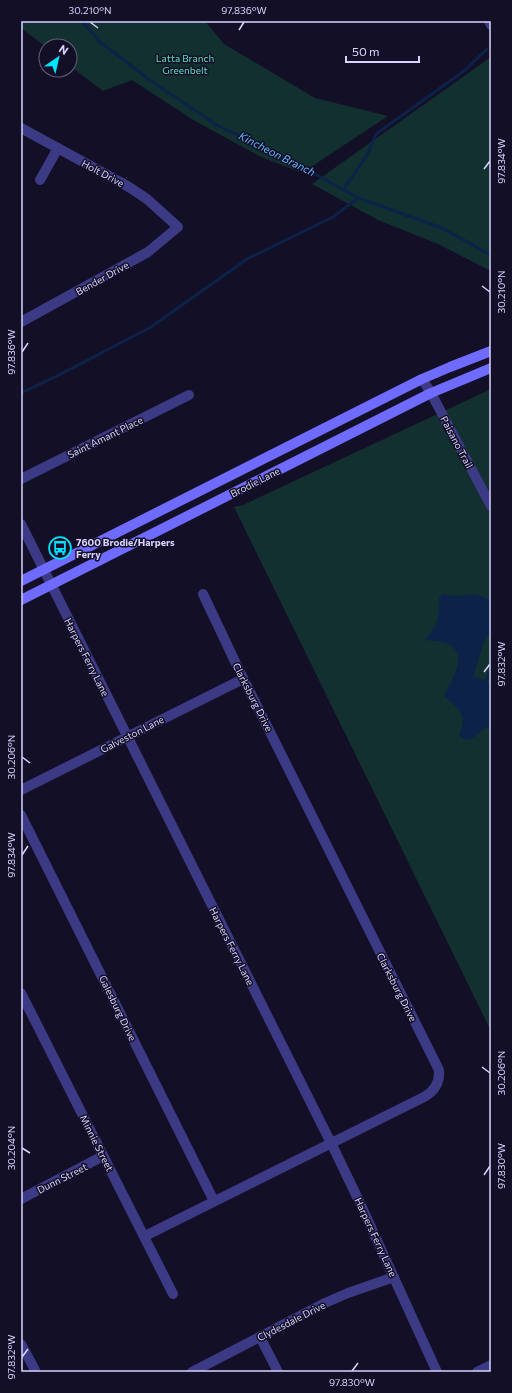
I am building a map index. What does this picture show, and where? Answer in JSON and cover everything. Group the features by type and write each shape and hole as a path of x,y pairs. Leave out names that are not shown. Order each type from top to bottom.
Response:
{"main road":[{"name":"Brodie Lane","path":"21,581 422,379 491,351"},
{"name":"Brodie Lane","path":"21,600 431,393 491,368"}],"street":[{"path":"488,21 491,25"},
{"name":"Holt Drive","path":"21,128 129,187 148,199 178,227"},
{"path":"40,180 58,148"},
{"name":"Bender Drive","path":"21,322 148,252 178,227"},
{"name":"Paisano Trail","path":"422,379 431,393 491,506"},
{"name":"Saint Amant Place","path":"21,479 189,395"},
{"name":"Harpers Ferry Lane","path":"21,524 331,1142 437,1372"},
{"name":"Clarksburg Drive","path":"145,1236 430,1093 435,1088 439,1077 439,1070 243,679 203,594"},
{"name":"Galveston Lane","path":"21,790 243,679"},
{"name":"Galesburg Drive","path":"21,815 214,1201"},
{"name":"Minnie Street","path":"21,993 173,1294"},
{"name":"Dunn Street","path":"21,1199 103,1156"},
{"name":"Clydesdale Drive","path":"192,1372 325,1303 394,1276"},
{"path":"260,1337 278,1372"},
{"path":"21,1344 35,1370"},
{"path":"477,1372 491,1365"}],"green space":[{"name":"Latta Branch Greenbelt","path":"21,21 205,21 224,44 315,98 388,116 302,173 259,156 195,121 132,80 103,91 78,72 78,38 38,38 38,41 21,28"},
{"path":"491,57 491,271 438,244 378,220 312,184"},
{"path":"491,389 491,1031 234,507 243,505"}],"water":[{"path":"444,594 456,596 474,594 491,601 491,631 484,642 473,676 486,681 491,687 491,728 485,728 470,740 464,739 459,735 463,722 461,713 444,696 454,677 458,663 458,656 450,645 438,641 425,640 436,625 439,611 439,597"}],"waterway":[{"name":"Kincheon Branch","path":"82,21 99,41 151,81 217,125 279,154 358,198 442,228 491,255"},
{"path":"344,189 367,155 376,134 464,71 487,49"},
{"path":"21,393 151,327 247,259 333,217 358,198"},
{"path":"486,681 491,671"}],"place":[{"name":"7600 Brodie/Harpers Ferry","path":"60,548"}]}
